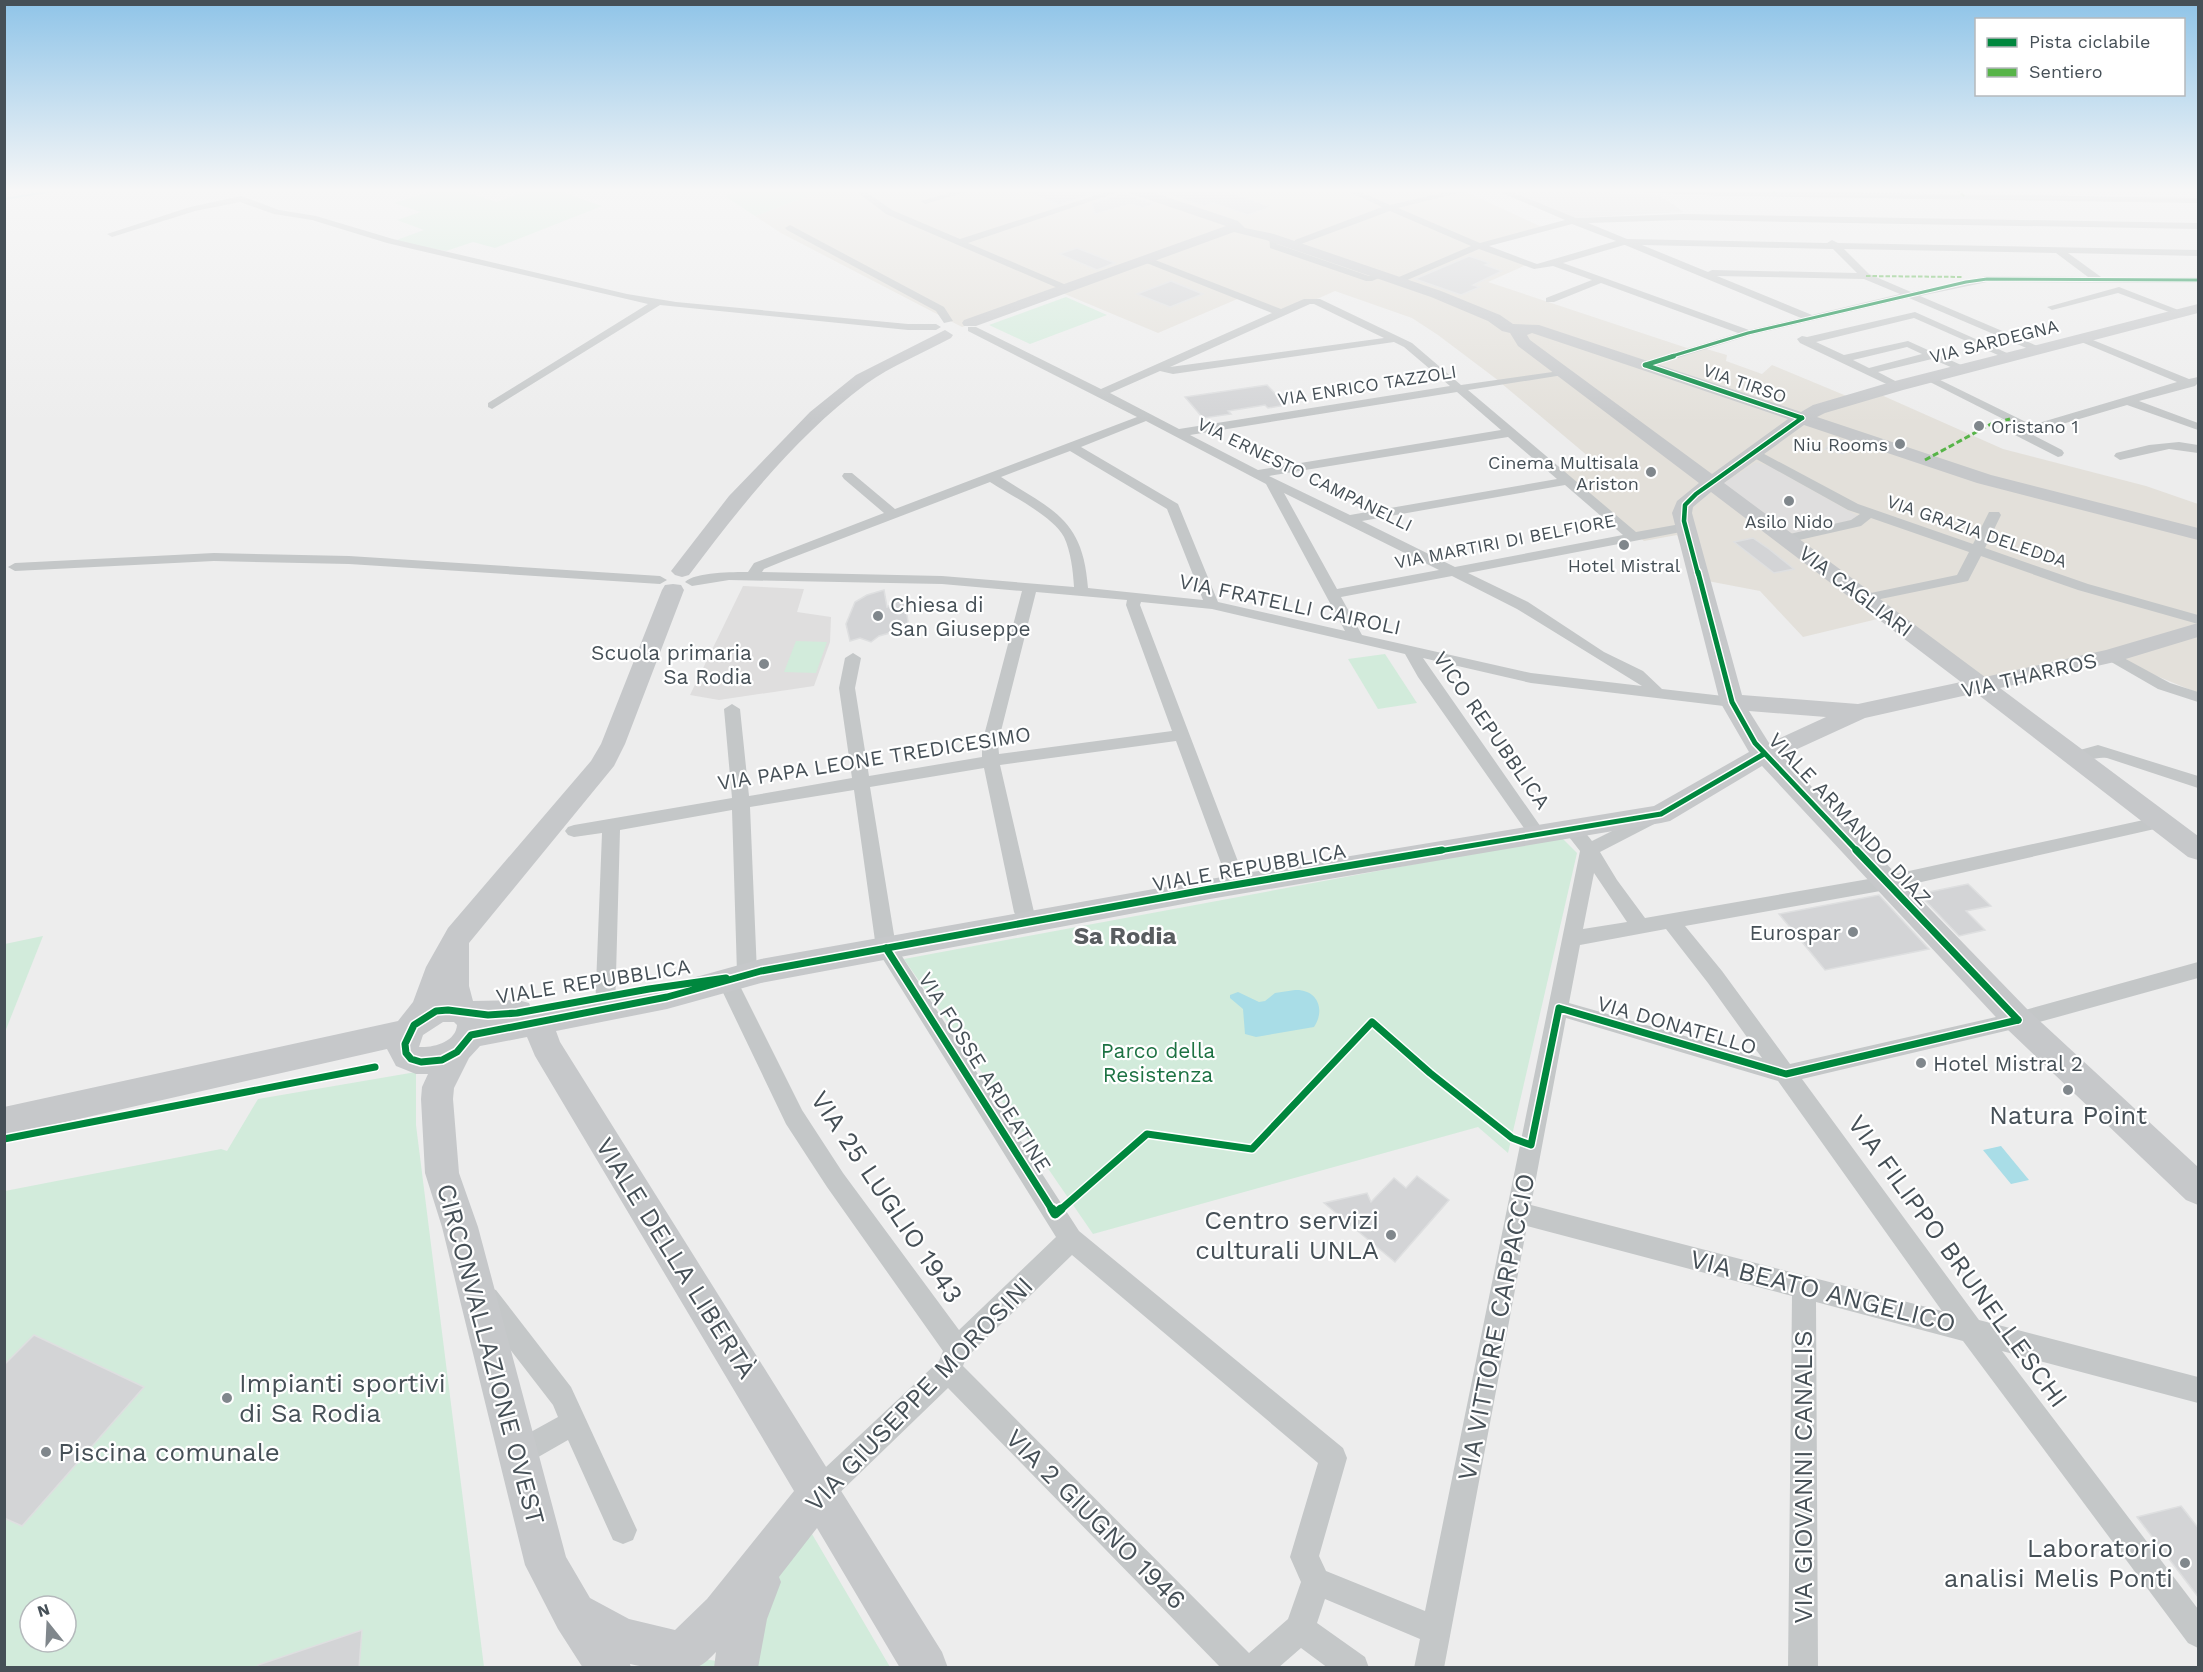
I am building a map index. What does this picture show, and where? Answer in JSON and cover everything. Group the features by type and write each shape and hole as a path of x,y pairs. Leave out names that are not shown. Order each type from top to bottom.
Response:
{"street":[{"path":"500,267 627,297 658,302 908,327 960,330"},
{"name":"VIA ERNESTO CAMPANELLI","path":"862,267 940,309 960,330 1101,393 1271,482 1454,570 1543,617 1601,656 1623,665 1648,681 1657,693"},
{"path":"1017,267 1067,289"},
{"name":"CIRCONVALLAZIONE OVEST","path":"609,1668 574,1613 548,1565 460,1227 442,1173 436,1105 416,1051 426,1008 441,967 457,940 601,766 613,744 677,581 736,500 816,416 862,379 960,330 1128,267"},
{"path":"1165,267 1281,313"},
{"name":"VIA CAGLIARI","path":"1360,267 1517,325"},
{"name":"VIA CAGLIARI","path":"1368,267 1517,325 1524,344 1866,598 2199,850"},
{"path":"1402,279 1430,267"},
{"path":"1566,267 1748,333"},
{"path":"1685,267 1811,318"},
{"path":"1857,267 1866,276 2038,350"},
{"path":"2081,267 2101,281"},
{"path":"1700,273 1866,276"},
{"path":"1550,300 1601,280"},
{"path":"1645,365 1748,333 1977,280 2199,280"},
{"path":"2052,308 2119,290 2181,313"},
{"path":"1101,393 1308,301 1316,302 1408,345 1508,433 1632,536"},
{"path":"492,405 658,302"},
{"name":"VIA SARDEGNA","path":"1710,483 1802,418 1843,401 2199,308"},
{"path":"1804,340 1915,315 2011,357"},
{"name":"VIA TIRSO","path":"1517,325 1645,365 1984,479 2199,534"},
{"path":"1776,327 1897,386"},
{"path":"1159,368 1173,371 1396,339"},
{"path":"2083,339 2195,383"},
{"path":"1842,359 1908,344 1964,369"},
{"path":"1868,372 1933,355"},
{"name":"VIA ENRICO TAZZOLI","path":"1177,433 1563,372"},
{"path":"1928,378 2031,429"},
{"path":"2058,453 2017,433 2195,383"},
{"path":"2128,401 2199,427"},
{"path":"753,576 759,566 1147,417"},
{"path":"1256,474 1508,433"},
{"path":"1071,446 1173,507 1212,605"},
{"path":"2120,456 2144,449 2185,446 2199,449"},
{"name":"VIA GRAZIA DELEDDA","path":"1754,452 1853,507 2083,587 2199,620"},
{"path":"848,476 892,513"},
{"path":"990,476 1050,517 1069,533 1080,565 1080,591"},
{"path":"1351,519 1566,481"},
{"path":"1271,482 1356,637"},
{"name":"VIALE ARMANDO DIAZ","path":"1710,483 1684,505 1682,513 1732,702 1755,743 2018,1020 2199,1189"},
{"path":"1786,539 1856,523 1869,513"},
{"path":"1866,598 1963,578 1994,515"},
{"name":"VIA MARTIRI DI BELFIORE","path":"1333,594 1686,527"},
{"name":"VIA FRATELLI CAIROLI","path":"15,567 214,557 349,560 677,581 729,576 942,580 1135,596 1212,605 1531,678 1732,702"},
{"path":"1029,923 1024,912 991,760 990,743 1030,587"},
{"path":"1135,596 1133,605 1238,885"},
{"name":"VIA THARROS","path":"1732,702 1826,716 1858,712 2111,656 2199,630"},
{"name":"VICO REPUBBLICA","path":"1411,651 1424,675 1537,834"},
{"name":"VIA ERNESTO CAMPANELLI","path":"1601,656 1610,667 1618,688"},
{"path":"2111,656 2164,686 2199,697"},
{"path":"853,658 847,688 886,948"},
{"path":"732,709 741,803 736,976"},
{"name":"VIA THARROS","path":"1764,754 1826,716"},
{"name":"VIA PAPA LEONE TREDICESIMO","path":"574,831 991,760 1182,735"},
{"path":"2075,757 2098,751 2109,753 2199,782"},
{"name":"VIALE REPUBBLICA","path":"1589,850 1661,814 1764,754"},
{"name":"VIALE REPUBBLICA","path":"465,1033 509,1014 678,994 736,976 886,948 1238,885 1661,814"},
{"path":"1571,939 1886,883 2162,822"},
{"path":"605,1004 611,825"},
{"path":"1571,828 1589,850 1608,882 1641,927"},
{"name":"VIA VITTORE CARPACCIO","path":"1429,1668 1589,850"},
{"path":"1583,880 1608,882"},
{"name":"VIA FILIPPO BRUNELLESCHI","path":"1671,922 1786,1074 1969,1328 2199,1634"},
{"path":"457,940 457,1001 465,1033"},
{"name":"VIA FOSSE ARDEATINE","path":"886,948 1071,1239 1333,1458 1304,1557 1316,1581"},
{"path":"1786,1074 2018,1020 2199,970"},
{"name":"VIA 25 LUGLIO 1943","path":"736,976 794,1116 953,1359"},
{"name":"VIALE REPUBBLICA","path":"465,1033 537,1022 605,1004"},
{"name":"VIA DONATELLO","path":"1559,1008 1786,1074"},
{"path":"4,1122 58,1111 235,1086 416,1051 436,1011 447,1009 465,1033"},
{"name":"VIALE DELLA LIBERTÀ","path":"537,1022 546,1047 926,1668"},
{"name":"CIRCONVALLAZIONE OVEST","path":"416,1051 465,1033"},
{"name":"VIA BEATO ANGELICO","path":"1517,1212 1969,1328 2199,1390"},
{"name":"VIA GIUSEPPE MOROSINI","path":"675,1656 723,1615 820,1492 1071,1239"},
{"path":"475,1283 562,1396 623,1530"},
{"name":"VIA GIOVANNI CANALIS","path":"1803,1668 1804,1286"},
{"name":"VIA 2 GIUGNO 1946","path":"953,1359 1243,1668"},
{"path":"519,1454 574,1422"},
{"name":"VIA GIUSEPPE MOROSINI","path":"737,1666 745,1619 770,1553"},
{"path":"1255,1668 1300,1629 1316,1581 1437,1631"},
{"path":"574,1613 623,1640 675,1656 711,1646 721,1650 737,1666"},
{"path":"1300,1629 1354,1668"}],"shaded area":[{"path":"847,267 1521,267 1488,282 1687,348 1696,346 1727,355 1726,361 1762,374 1772,365 1849,397 1879,394 2003,449 2146,486 2198,504 2198,693 2106,655 1988,682 1894,615 1803,637 1760,591 1692,578 1677,535 1644,541 1558,467 1595,462 1495,378 1438,335 1412,318 1335,291 1283,314 1242,297 1158,333 1060,292 962,327"},
{"name":"Asilo Nido","path":"1756,462 1769,466 1858,516 1852,520 1793,534 1723,487 1724,483"},
{"name":"Scuola primaria Sa Rodia","path":"743,586 804,589 797,612 831,617 830,642 814,686 719,700 690,695"}],"green space":[{"path":"1066,297 1107,315 1030,344 989,325"},
{"path":"796,641 827,642 816,673 784,672"},
{"path":"1385,654 1417,703 1378,709 1348,659"},
{"name":"Parco della Resistenza","path":"1561,837 1577,853 1508,1153 1478,1127 1093,1234 904,959"},
{"path":"43,936 5,1032 5,944"},
{"name":"Impianti sportivi di Sa Rodia","path":"416,1072 416,1125 484,1667 5,1668 5,1191 221,1149 227,1151 258,1099"},
{"path":"812,1534 890,1667 683,1668 703,1659 717,1661 748,1587"}],"water":[{"path":"1295,990 1309,993 1317,1001 1319,1013 1314,1027 1256,1037 1245,1034 1243,1009 1230,998 1230,995 1238,992 1259,1002 1265,1001 1275,993"},
{"path":"2001,1146 2029,1180 2011,1184 1983,1150"}],"building":[{"path":"1443,267 1491,267 1502,271 1473,285 1480,287 1461,295 1415,279"},
{"path":"1171,281 1203,294 1170,307 1137,294"},
{"path":"1267,385 1286,405 1268,408 1265,405 1228,411 1231,414 1203,418 1185,397"},
{"path":"1834,438 1855,444 1843,454 1825,449"},
{"path":"1753,538 1794,569 1774,573 1734,542"},
{"name":"Chiesa di San Giuseppe","path":"884,590 887,607 898,601 905,604 907,625 897,631 879,636 871,642 860,638 850,641 846,624 855,602 867,595"},
{"path":"1968,884 1991,906 1966,911 1985,930 1959,936 1919,894"},
{"name":"Eurospar","path":"1879,895 1929,949 1825,970 1779,914"},
{"name":"Centro servizi culturali UNLA","path":"1417,1176 1449,1200 1395,1262 1324,1203 1367,1193 1371,1202 1394,1178 1406,1188"},
{"name":"Piscina comunale","path":"34,1335 144,1387 22,1526 4,1518 4,1365"},
{"name":"Laboratorio analisi Melis Ponti","path":"2181,1506 2199,1529 2199,1598 2137,1517"},
{"path":"362,1630 359,1668 258,1668 258,1665"}],"marked path":[{"path":"1866,276 1963,277"},
{"path":"1925,460 1991,424 2010,419"}],"cycle path":[{"path":"1645,365 1748,333 1966,282 1987,279 2198,280"},
{"path":"1645,365 1802,418"},
{"path":"1802,418 1696,494 1688,502 1683,512 1732,702 1755,743 1764,754 2018,1020"},
{"path":"726,978 649,989 517,1013 488,1015 448,1010 436,1011 414,1025 405,1044 406,1053 411,1059 421,1062 436,1061 457,1052 471,1035 667,997 761,971 1210,889 1661,814 1764,754"},
{"path":"886,948 1055,1214 1147,1134 1252,1149 1372,1022 1430,1073 1512,1138 1531,1145 1559,1008 1786,1074 2018,1020"},
{"path":"4,1139 375,1067"}],"place":[{"name":"Oristano 1","path":"1979,426"},
{"name":"Niu Rooms","path":"1900,444"},
{"name":"Cinema Multisala Ariston","path":"1651,472"},
{"name":"Asilo Nido","path":"1789,501"},
{"name":"Hotel Mistral","path":"1624,545"},
{"name":"Chiesa di San Giuseppe","path":"878,616"},
{"name":"Scuola primaria Sa Rodia","path":"764,664"},
{"name":"Eurospar","path":"1853,932"},
{"name":"Hotel Mistral 2","path":"1921,1063"},
{"name":"Natura Point","path":"2068,1090"},
{"name":"Centro servizi culturali UNLA","path":"1391,1235"},
{"name":"Impianti sportivi di Sa Rodia","path":"227,1398"},
{"name":"Piscina comunale","path":"46,1452"},
{"name":"Laboratorio analisi Melis Ponti","path":"2185,1563"}],"district":[{"name":"Sa Rodia","path":"1125,936"}]}
